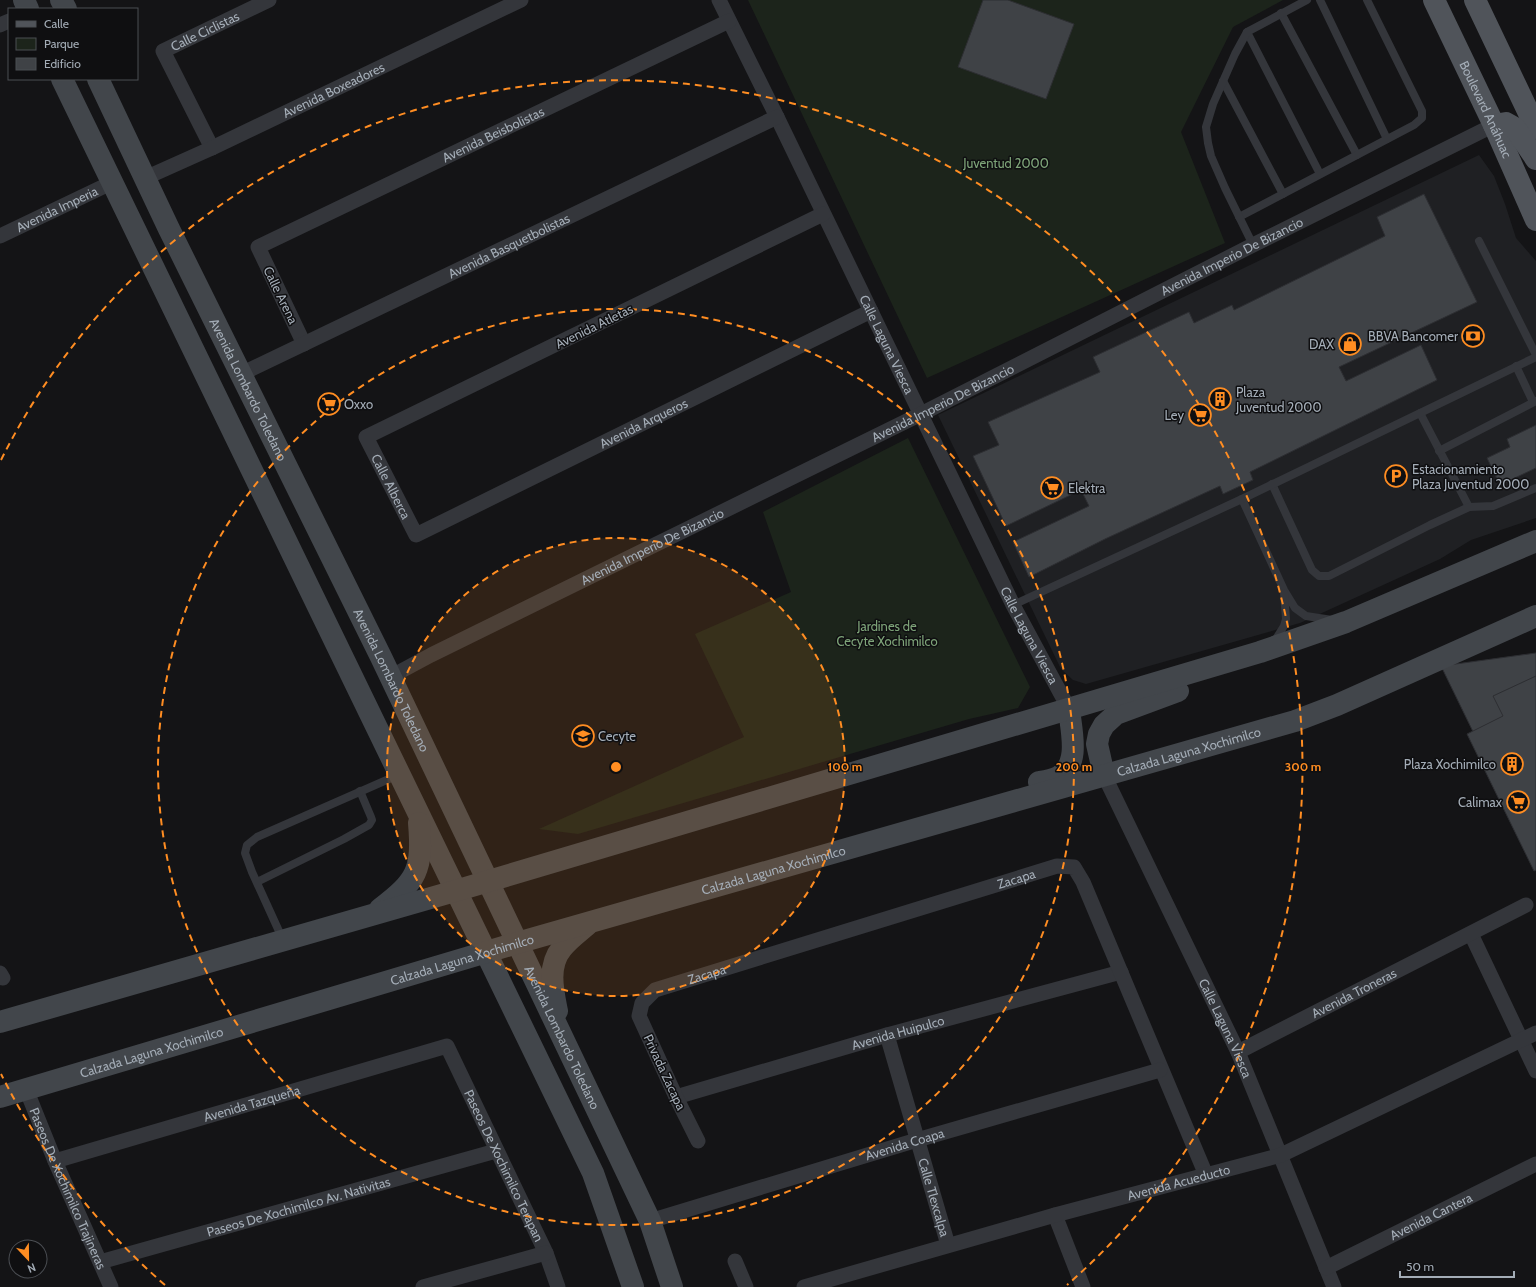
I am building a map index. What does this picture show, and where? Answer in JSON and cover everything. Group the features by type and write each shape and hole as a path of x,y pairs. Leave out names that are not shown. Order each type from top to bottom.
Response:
{"main road":[{"name":"Boulevard Anáhuac","path":"1434,0 1494,125 1536,220"},
{"path":"1475,0 1536,128"},
{"path":"62,80 592,1173 633,1287"},
{"name":"Avenida Lombardo Toledano","path":"98,80 169,229 390,677 650,1221 672,1287"},
{"path":"1494,125 1506,123 1515,128 1536,158"},
{"path":"113,182 142,221 153,229 169,229"},
{"path":"172,304 183,301 196,305 239,369"},
{"path":"0,1022 370,916 1260,652 1346,622 1536,541"},
{"name":"Calzada Laguna Xochimilco","path":"0,1097 591,921 1312,715 1536,616"},
{"path":"1104,775 1097,744 1099,734 1104,725 1116,714 1273,656 1302,638"},
{"path":"856,845 859,841 878,831 895,825 1058,777 1065,771 1071,762 1073,750 1069,709"},
{"path":"370,916 399,895 410,883 419,865 421,841 418,814"},
{"path":"560,1034 552,982 554,964 561,948 591,921"}],"street":[{"name":"Calle Ciclistas","path":"212,148 163,51 269,0"},
{"name":"Avenida Boxeadores","path":"145,178 212,148 521,0"},
{"name":"Calle Laguna Viesca","path":"719,0 1014,605 1069,709"},
{"name":"Avenida Beisbolistas","path":"258,246 729,21"},
{"name":"Avenida Basquetbolistas","path":"239,369 304,344 777,117"},
{"name":"Avenida Imperio De Bizancio","path":"390,677 431,655 921,414 1253,245 1494,125"},
{"name":"Avenida Imperia","path":"0,236 113,182"},
{"name":"Avenida Atletas","path":"366,437 823,214"},
{"name":"Calle Arena","path":"258,246 304,344"},
{"name":"Avenida Arqueros","path":"416,535 871,311"},
{"name":"Calle Alberca","path":"366,437 416,535"},
{"name":"Calle Laguna Viesca","path":"1104,775 1238,1052 1334,1287"},
{"name":"Zacapa","path":"642,1003 655,990 1057,866 1074,867 1083,882 1160,1070 1206,1175"},
{"name":"Avenida Troneras","path":"1238,1052 1526,905"},
{"path":"1471,934 1536,1071"},
{"name":"Avenida Huipulco","path":"676,1097 887,1035 1121,972"},
{"name":"Privada Zacapa","path":"642,1003 639,1016 698,1141"},
{"name":"Avenida Acueducto","path":"804,1287 948,1245 1281,1155 1536,1033"},
{"name":"Calle Tlexcalpa","path":"887,1035 948,1245"},
{"name":"Paseos De Xochimilco Terapan","path":"447,1046 546,1253 558,1287"},
{"name":"Avenida Tazqueña","path":"55,1161 447,1046"},
{"name":"Avenida Coapa","path":"650,1221 917,1140 1160,1070"},
{"name":"Paseos De Xochimilco Trajineras","path":"26,1089 55,1161 111,1287"},
{"name":"Paseos De Xochimilco Av. Nativitas","path":"100,1262 496,1150"},
{"name":"Avenida Cantera","path":"1326,1268 1536,1164"},
{"path":"1055,1216 1083,1287"},
{"path":"423,1287 546,1253"},
{"path":"735,1261 746,1287"}],"lane":[{"path":"1253,245 1214,163 1208,143 1206,127 1212,104 1247,32 1307,0"},
{"path":"1320,0 1387,139"},
{"path":"1239,217 1414,125 1422,118 1422,111 1367,0"},
{"path":"1281,13 1357,155"},
{"path":"1247,32 1320,174"},
{"path":"1223,82 1283,194"},
{"path":"1014,605 1242,499 1536,356 1479,241"},
{"path":"1439,451 1535,402 1516,366"},
{"path":"1420,412 1469,508"},
{"path":"1272,484 1312,570 1319,576 1328,576 1430,525 1469,508 1493,506 1536,488"},
{"path":"1242,499 1284,590 1295,608 1306,616 1346,622"},
{"path":"1260,652 1274,642 1284,626 1286,619 1284,590"},
{"path":"284,941 245,853 247,845 257,837 399,774"},
{"path":"257,882 369,825 372,820 360,791"}],"shaded area":[{"name":"Plaza Juventud 2000","path":"1479,155 1494,176 1516,238 1536,261 1536,518 1471,540 1440,559 1300,623 1086,684 1073,680 1061,669 938,415"}],"green space":[{"name":"Juventud 2000","path":"748,0 1283,0 1233,27 1181,132 1225,243 927,378"},
{"name":"Jardines de Cecyte Xochimilco","path":"908,438 1030,687 1018,708 969,719 578,834 539,829 744,737 695,634 791,592 763,512"}],"building":[{"path":"983,0 1008,0 1074,24 1046,99 958,67"},
{"name":"Plaza Juventud 2000","path":"1424,194 1477,302 1339,367 1346,381 1421,345 1437,380 1250,472 1253,480 1223,494 1220,486 1105,539 1029,577 1013,542 1089,506 1081,490 1006,526 973,456 999,445 988,422 1100,372 1093,357 1189,312 1194,323 1232,305 1234,310 1385,236 1377,217"},
{"path":"1536,425 1536,468 1500,485 1487,458 1510,447 1507,439"},
{"name":"Calimax","path":"1536,653 1536,861 1441,666"},
{"name":"Calimax","path":"1536,676 1536,870 1534,871 1467,734 1503,716 1493,696"}],"place":[{"name":"BBVA Bancomer","path":"1473,336"},
{"name":"DAX","path":"1350,344"},
{"name":"Plaza Juventud 2000","path":"1220,399"},
{"name":"Oxxo","path":"329,404"},
{"name":"Ley","path":"1200,415"},
{"name":"Estacionamiento Plaza Juventud 2000","path":"1396,476"},
{"name":"Elektra","path":"1052,488"},
{"name":"Cecyte","path":"583,736"},
{"name":"Plaza Xochimilco","path":"1512,764"},
{"name":"Calimax","path":"1518,802"}]}
